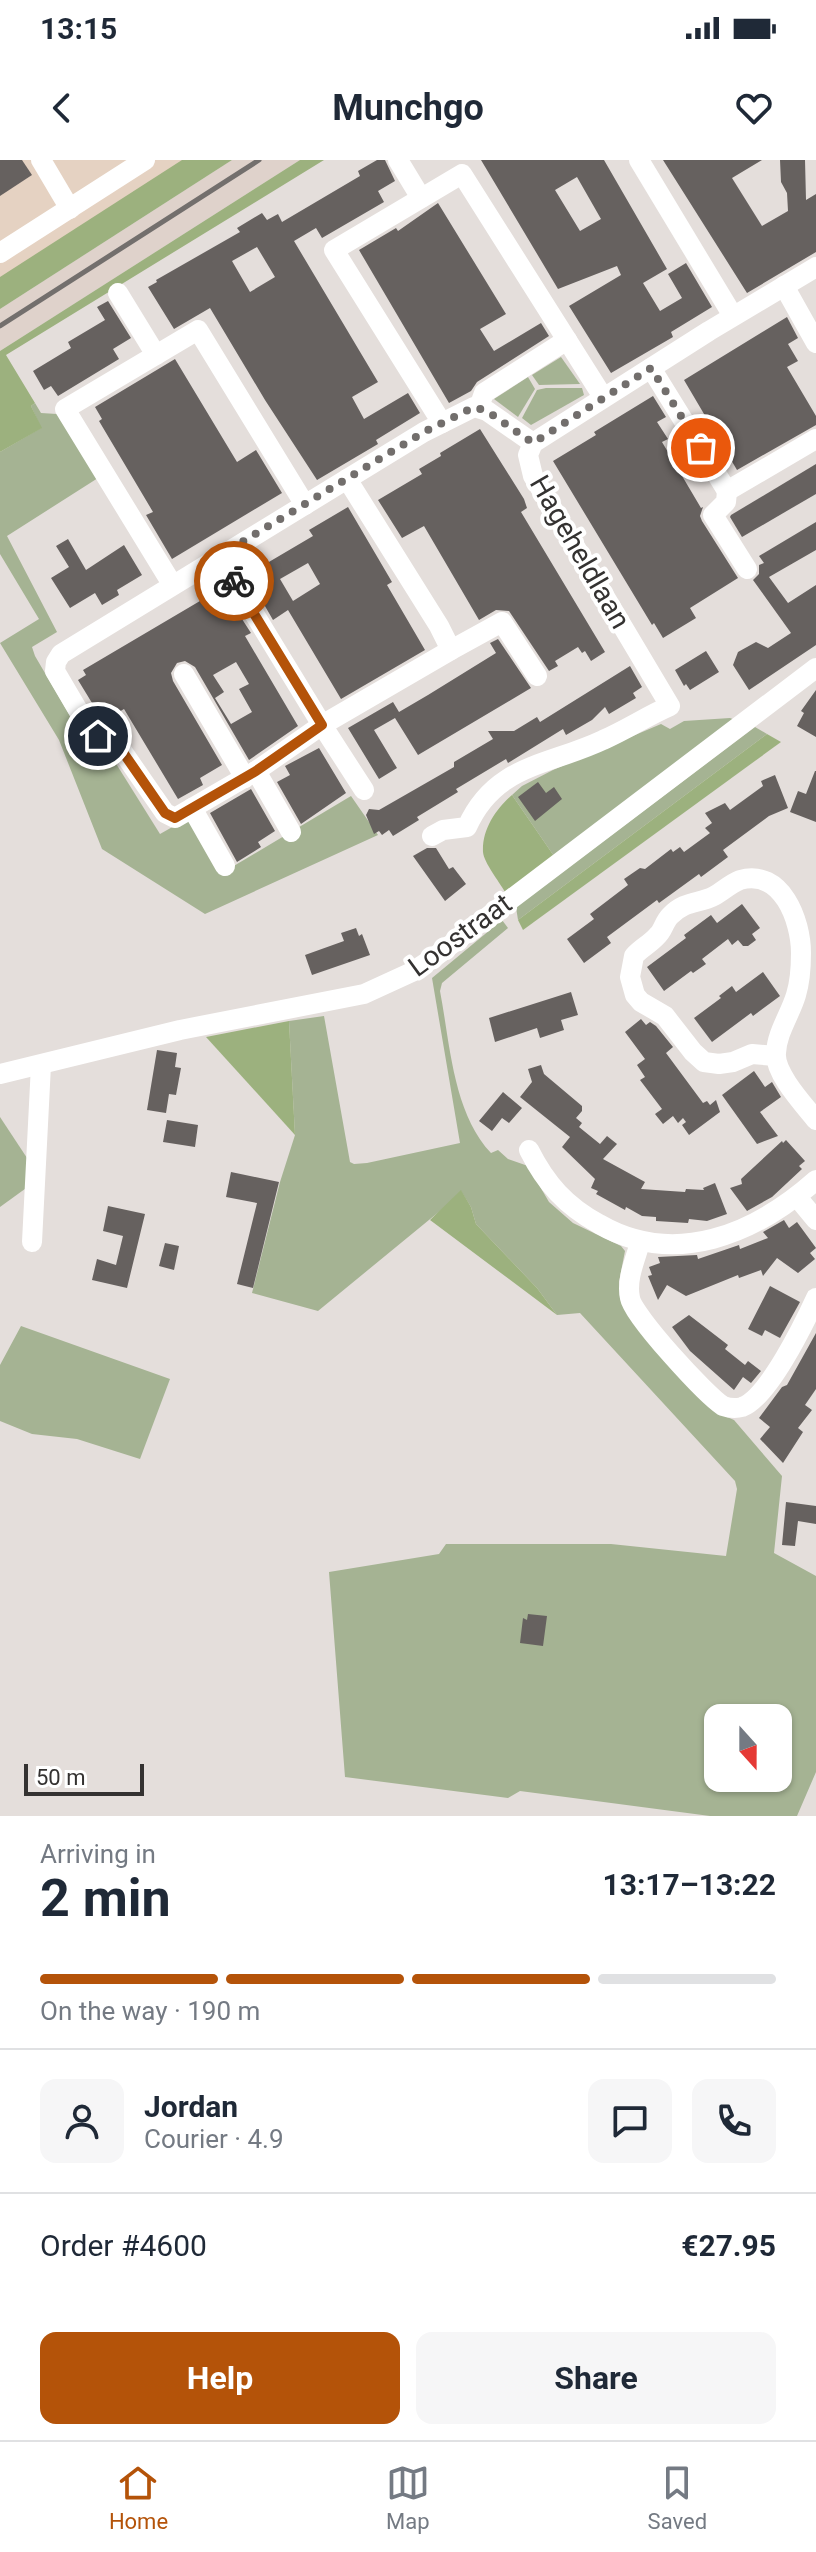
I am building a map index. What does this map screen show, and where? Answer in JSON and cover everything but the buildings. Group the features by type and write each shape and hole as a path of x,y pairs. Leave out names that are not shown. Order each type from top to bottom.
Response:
{"street":[{"path":"41,160 70,209"},
{"path":"0,253 145,160"},
{"path":"398,160 421,198"},
{"path":"639,160 733,316"},
{"path":"442,423 334,250 462,174 603,397"},
{"name":"Hageheldlaan","path":"432,836 453,827 467,827 485,796 517,772 604,740 670,706 533,476 528,455 533,443 816,267"},
{"path":"784,286 816,343"},
{"path":"118,293 156,355"},
{"path":"172,584 65,409 198,330 305,505"},
{"path":"479,407 484,393 567,340"},
{"path":"651,368 727,491 726,502 713,515 747,569"},
{"path":"533,443 479,407 474,407 172,584 61,654 55,671 92,734 118,745 165,813 175,818 251,775 322,725 502,622 537,676"},
{"path":"727,491 816,439"},
{"path":"347,479 451,650"},
{"path":"219,556 364,790"},
{"name":"Loostraat","path":"0,1074 180,1030 341,1000 389,985 436,956 816,668"},
{"path":"184,674 291,832"},
{"path":"192,808 225,866"},
{"path":"775,1056 752,1054 733,1062 704,1062 665,1016 641,1002 631,986 634,956 658,936 670,915 690,902 712,897 742,880 763,882 783,894 797,919 800,979 796,997 781,1029 775,1056 794,1092 816,1120"},
{"path":"32,1242 41,1065"},
{"path":"529,1150 563,1201 605,1228 640,1243 678,1244 727,1235 758,1222 797,1197 816,1180"},
{"path":"797,1197 816,1220"},
{"path":"640,1243 629,1284 631,1304 647,1326 723,1406 732,1409 751,1402 761,1391 787,1354 816,1298"}],"shaded area":[{"path":"0,160 217,160 0,292"},
{"path":"232,160 300,160 0,351 0,309"}],"green space":[{"path":"182,160 232,160 0,309 0,277"},
{"path":"300,160 324,160 6,355 35,403 31,406 42,428 0,452 0,351"},
{"path":"561,357 580,384 539,385 532,375"},
{"path":"528,377 535,389 518,417 494,399"},
{"path":"582,388 584,395 531,425 522,418 537,390"},
{"path":"35,403 41,413 57,414 98,478 7,536 57,632 32,647 35,656 90,750 110,754 160,834 190,817 222,873 351,796 378,835 205,914 102,849 59,740 0,643 39,619 0,554 0,452 41,428 31,406"},
{"path":"730,718 738,721 554,856 512,795 522,786 553,770 661,724 670,729 684,721"},
{"path":"755,727 767,734 518,920 516,907"},
{"path":"767,734 781,742 523,930 518,920"},
{"path":"512,795 554,856 505,892 486,861 483,844 491,820"},
{"path":"502,920 508,928 442,983 440,991 461,1098 478,1137 491,1153 498,1150 508,1159 528,1166 549,1202 573,1223 621,1246 625,1251 619,1282 620,1296 720,1414 734,1420 782,1476 774,1553 816,1576 816,1772 797,1816 710,1816 520,1791 508,1798 345,1777 329,1572 439,1554 446,1544 611,1544 726,1556 737,1489 735,1481 580,1313 557,1315 537,1288 476,1224 471,1207 461,1191 318,1311 252,1293 295,1135 289,1021 324,1016 350,1162 367,1163 460,1143 432,978"},
{"path":"289,1021 295,1135 206,1037"},
{"path":"0,1117 31,1164 29,1186 0,1207"},
{"path":"461,1190 476,1224 537,1288 557,1315 430,1220"},
{"path":"21,1326 170,1379 140,1459 77,1439 32,1434 0,1421 0,1365"}],"railway":[{"path":"0,326 259,160"}],"way so far":[{"path":"234,581 219,556 424,432 474,407 487,411 533,443 651,368 701,448"}],"route":[{"path":"98,736 118,745 165,813 175,818 256,771 322,725 234,581"}]}
